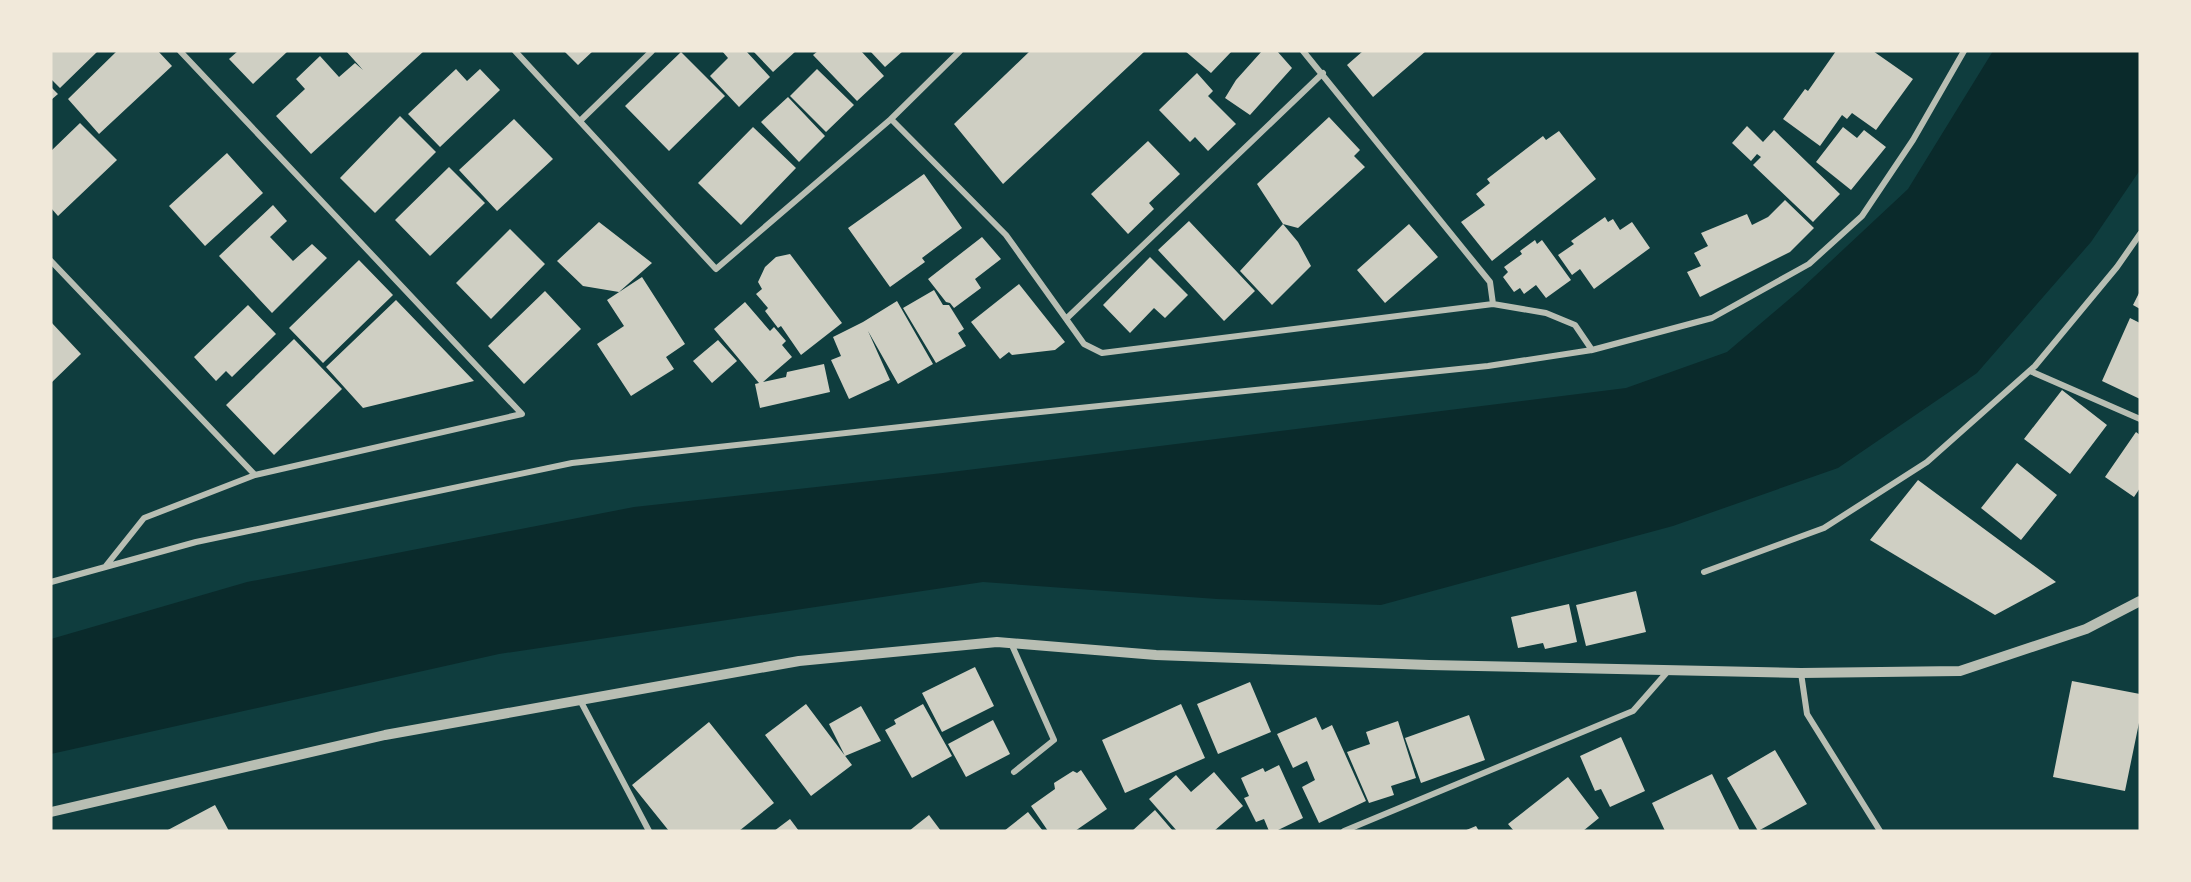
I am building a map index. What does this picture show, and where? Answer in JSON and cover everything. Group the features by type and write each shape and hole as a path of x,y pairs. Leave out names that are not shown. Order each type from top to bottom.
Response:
{"street":[{"path":"105,567 144,518 255,475 522,414 180,51"},
{"path":"515,51 716,269 891,119 960,51"},
{"path":"580,121 652,51"},
{"path":"1304,51 1490,282 1493,304"},
{"path":"51,582 196,542 572,463 1488,366 1592,350 1712,318 1809,264 1862,216 1913,140 1964,51"},
{"path":"1066,319 1323,73"},
{"path":"891,119 1006,234 1084,344 1102,353 1493,304 1546,313 1575,325 1592,350"},
{"path":"1704,572 1824,528 1927,462 2030,371 2117,267 2140,234"},
{"path":"51,261 255,475"},
{"path":"2030,371 2140,419"},
{"path":"51,812 385,735 799,661 997,642 1156,655 1429,665 1801,673 1960,671 2086,629 2140,601"},
{"path":"1010,643 1054,740 1014,772"},
{"path":"1344,831 1633,711 1669,670"},
{"path":"1801,673 1807,714 1880,831"},
{"path":"580,700 649,831"}],"water":[{"path":"1993,51 2140,51 2140,170 2091,242 1977,373 1838,468 1673,526 1381,605 1217,599 983,582 499,654 51,754 51,639 247,582 634,507 943,473 1626,388 1727,352 1800,290 1908,189"}],"building":[{"path":"51,51 98,51 60,88 51,79"},
{"path":"117,51 158,51 172,66 99,134 68,99"},
{"path":"238,51 288,51 253,84 229,59"},
{"path":"346,51 424,51 311,154 276,116 305,89 296,79 320,56 339,77 355,63 363,70"},
{"path":"564,51 593,51 578,65"},
{"path":"722,51 746,51 770,77 739,107 710,76 728,58"},
{"path":"753,51 796,51 773,72"},
{"path":"818,51 861,51 884,76 857,101 813,55"},
{"path":"870,51 903,51 885,67"},
{"path":"1030,51 1145,51 1003,184 954,124"},
{"path":"1185,51 1232,51 1211,73"},
{"path":"1262,51 1277,51 1292,68 1250,115 1225,98 1236,80"},
{"path":"1363,51 1426,51 1373,97 1347,65"},
{"path":"1836,51 1873,51 1913,79 1876,130 1852,113 1847,119 1842,115 1820,146 1783,119 1805,89 1808,91"},
{"path":"681,52 725,96 669,151 625,106"},
{"path":"456,69 467,81 480,69 500,90 440,147 408,114"},
{"path":"817,69 854,105 826,132 790,96"},
{"path":"1197,73 1213,91 1208,96 1236,124 1208,151 1195,137 1190,142 1159,110"},
{"path":"51,87 58,94 51,100"},
{"path":"788,97 825,136 799,162 761,122"},
{"path":"400,116 436,152 375,213 340,178"},
{"path":"1329,117 1360,150 1354,156 1365,167 1298,228 1283,224 1257,184"},
{"path":"514,119 553,159 497,211 459,170"},
{"path":"80,123 117,160 58,216 51,208 51,151"},
{"path":"1747,126 1763,142 1774,130 1840,194 1813,222 1753,165 1761,157 1757,154 1751,161 1732,143"},
{"path":"753,127 796,168 741,225 698,183"},
{"path":"1843,127 1857,138 1864,130 1886,147 1851,190 1816,162"},
{"path":"1559,131 1596,179 1492,261 1461,222 1485,205 1476,194 1490,183 1487,179 1543,136 1546,140"},
{"path":"1148,141 1180,174 1149,203 1154,209 1128,234 1091,194"},
{"path":"227,153 263,193 205,246 169,206"},
{"path":"449,167 485,203 430,256 395,220"},
{"path":"924,174 962,228 922,258 925,262 890,287 848,228"},
{"path":"1785,200 1814,228 1790,252 1700,297 1687,272 1701,266 1694,253 1708,246 1701,233 1747,214 1752,225 1768,217"},
{"path":"273,205 287,221 270,237 293,261 312,244 327,258 272,313 219,256"},
{"path":"1605,217 1608,222 1613,219 1620,230 1632,222 1650,248 1594,289 1580,269 1572,275 1558,255 1574,244 1571,241"},
{"path":"1189,221 1255,291 1224,321 1158,250"},
{"path":"599,222 652,263 619,292 583,286 557,261"},
{"path":"1283,224 1298,242 1311,266 1272,305 1240,271"},
{"path":"1409,224 1438,257 1385,303 1357,270"},
{"path":"510,229 545,264 491,319 456,283"},
{"path":"982,237 1001,259 975,279 981,288 954,308 946,302 928,279"},
{"path":"1535,240 1537,244 1542,240 1571,280 1546,298 1536,285 1524,294 1520,288 1514,292 1503,277 1508,272 1504,267 1522,254 1520,251"},
{"path":"790,254 842,323 801,355 781,326 778,328 765,311 768,308 756,294 762,289 758,282 765,267 776,257"},
{"path":"1150,257 1188,295 1165,318 1154,308 1130,333 1103,305"},
{"path":"359,260 393,295 323,363 289,328"},
{"path":"642,277 685,344 666,357 674,369 631,396 597,344 624,326 607,300"},
{"path":"1019,284 1065,342 1055,350 1012,355 1009,352 1000,359 971,322"},
{"path":"934,290 943,305 949,305 964,329 958,333 966,346 936,363 903,308"},
{"path":"545,291 581,329 524,384 488,346"},
{"path":"2140,291 2140,309 2133,305"},
{"path":"396,300 474,381 363,408 326,367"},
{"path":"897,301 933,364 898,384 868,331 890,380 849,399 831,360 841,356 833,337"},
{"path":"745,302 770,331 774,327 786,341 782,345 792,357 763,382 786,377 787,372 824,364 830,392 760,408 755,384 759,383 714,329"},
{"path":"248,305 276,334 232,377 226,371 216,381 194,357"},
{"path":"2130,318 2140,323 2140,399 2102,381"},
{"path":"51,322 81,354 51,383"},
{"path":"294,339 342,389 274,455 226,405"},
{"path":"718,340 737,361 712,383 693,361"},
{"path":"2062,390 2107,425 2070,474 2024,439"},
{"path":"2136,432 2140,435 2140,488 2134,497 2105,477"},
{"path":"2017,463 2057,495 2021,540 1981,508"},
{"path":"1918,480 2056,582 1995,615 1870,540"},
{"path":"1636,591 1646,632 1586,646 1576,605"},
{"path":"1569,604 1577,642 1545,649 1543,643 1518,648 1511,617"},
{"path":"975,667 994,706 942,732 922,693"},
{"path":"2072,681 2140,694 2140,718 2125,791 2053,777"},
{"path":"1250,682 1271,732 1218,754 1197,704"},
{"path":"806,704 852,765 811,796 765,735"},
{"path":"923,704 952,756 912,778 885,730 896,724 894,720"},
{"path":"1181,704 1205,758 1125,793 1102,740"},
{"path":"861,706 881,741 845,756 829,724"},
{"path":"1469,715 1485,760 1421,783 1405,738"},
{"path":"1316,717 1322,730 1332,725 1366,801 1319,823 1302,787 1315,780 1307,761 1293,768 1277,734"},
{"path":"993,720 1010,754 966,777 948,744"},
{"path":"1398,721 1416,778 1391,786 1394,795 1369,803 1347,752 1370,744 1366,732"},
{"path":"709,722 774,803 739,831 669,831 632,785"},
{"path":"1621,737 1645,791 1610,807 1601,789 1595,791 1580,756"},
{"path":"1775,750 1807,804 1758,831 1727,778"},
{"path":"1279,765 1303,818 1276,831 1269,831 1264,819 1256,822 1244,798 1249,796 1241,778 1263,768 1265,772"},
{"path":"1081,770 1107,809 1075,831 1048,831 1031,806 1055,789 1054,783 1073,771 1077,773"},
{"path":"1214,772 1243,806 1214,831 1177,831 1149,799 1176,775 1191,792"},
{"path":"1712,774 1740,831 1665,831 1652,803"},
{"path":"1568,777 1599,818 1583,831 1514,831 1508,824"},
{"path":"215,805 229,831 166,831"},
{"path":"1155,810 1173,831 1132,831"},
{"path":"1028,812 1043,831 1004,831"},
{"path":"929,815 941,831 909,831"},
{"path":"790,819 799,831 774,831"},
{"path":"1476,826 1479,831 1464,831"}]}
